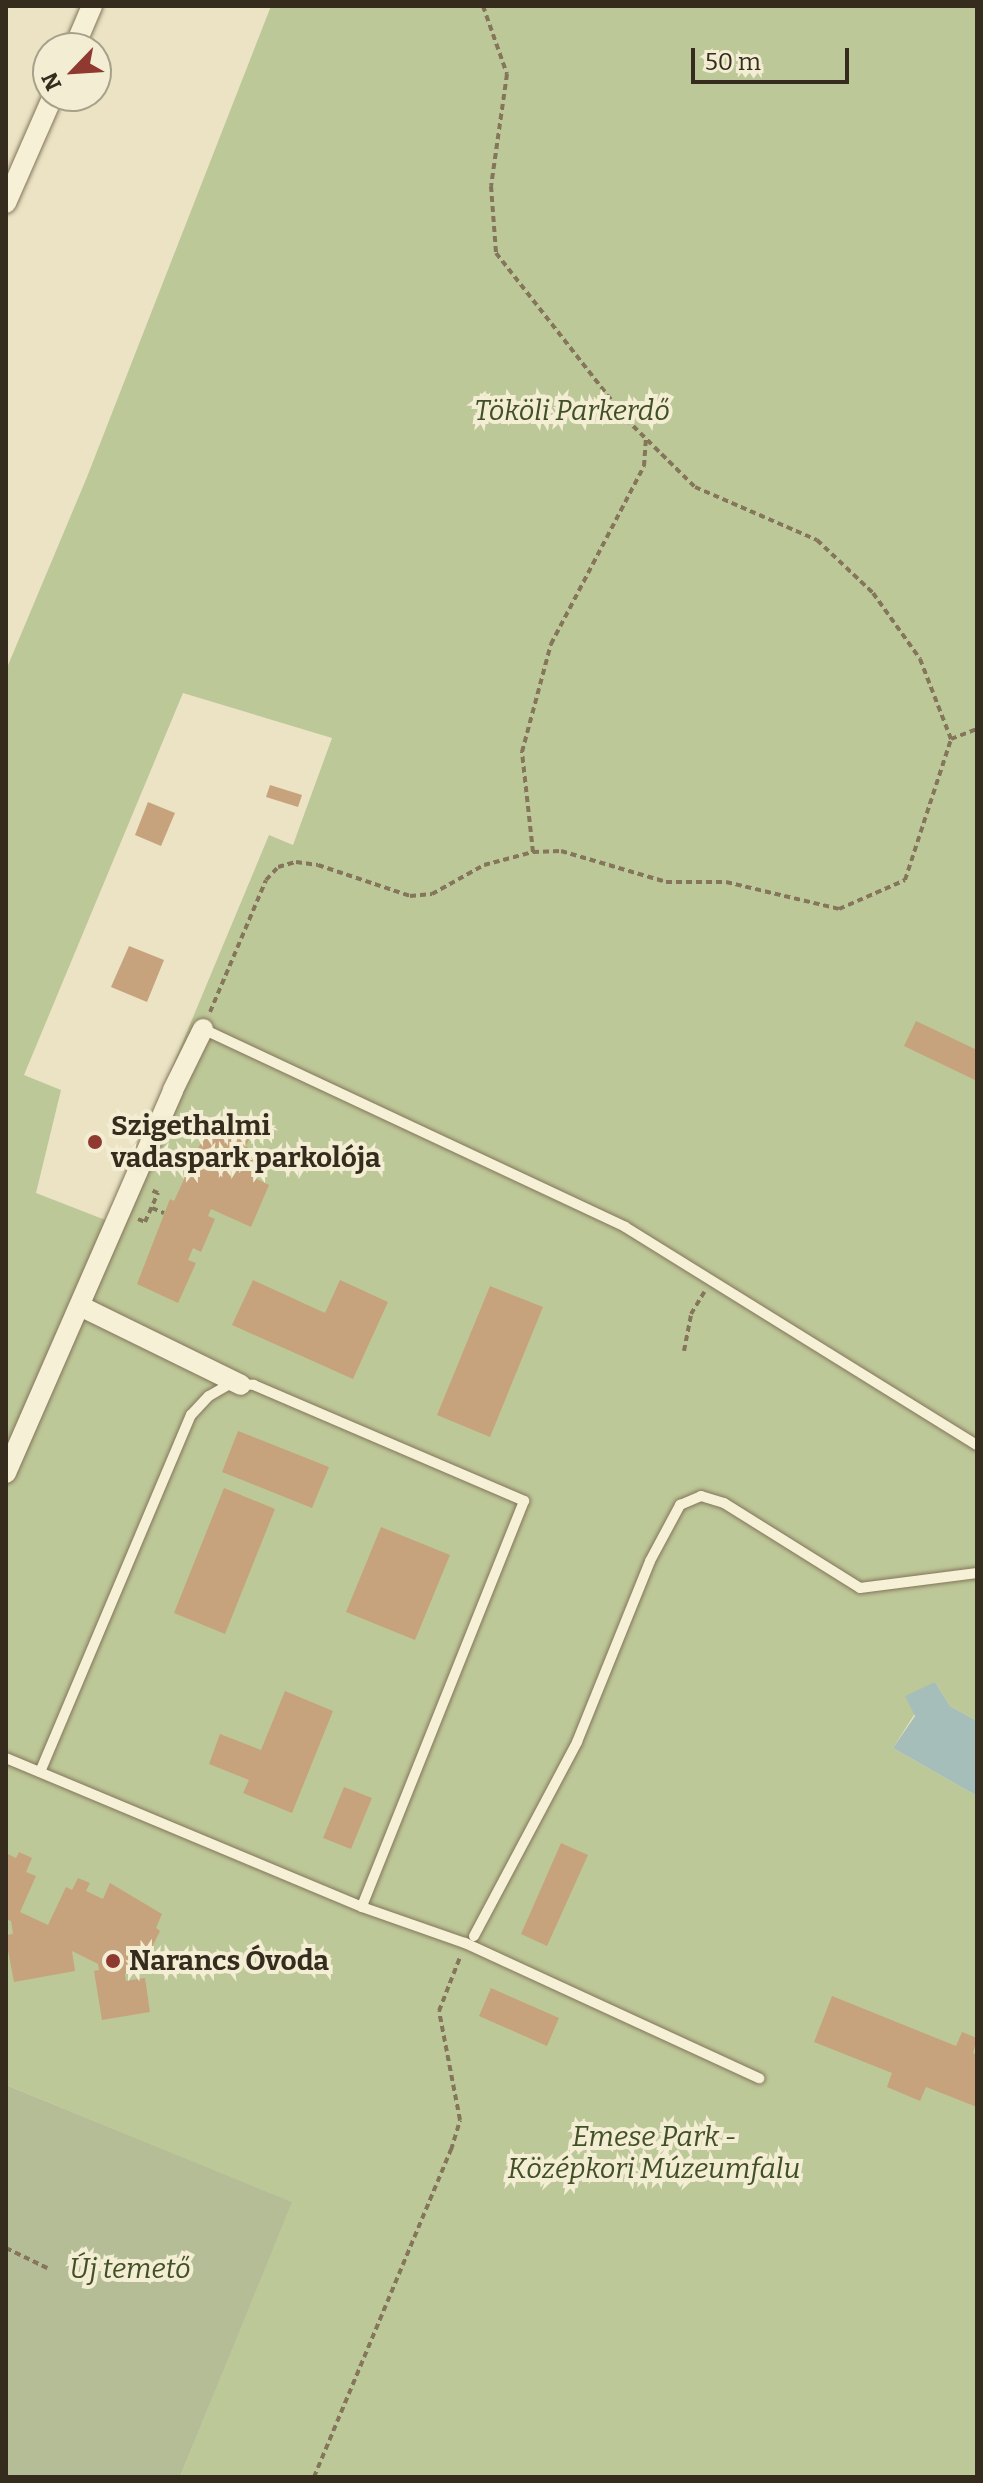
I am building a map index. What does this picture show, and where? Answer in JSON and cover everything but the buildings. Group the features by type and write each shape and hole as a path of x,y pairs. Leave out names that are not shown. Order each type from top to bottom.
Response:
{"street":[{"path":"81,32 92,6"},
{"path":"6,203 46,112"},
{"path":"6,1473 173,1090 203,1029"},
{"path":"80,1306 241,1385"}],"lane":[{"path":"203,1029 625,1227 977,1445"},
{"path":"40,1772 191,1415 209,1396 230,1384 254,1385 524,1501 362,1907"},
{"path":"474,1936 577,1742 650,1561 680,1505 701,1496 724,1503 860,1588 977,1573"},
{"path":"6,1758 362,1907 465,1943 759,2078"}],"path":[{"path":"203,1029 266,880 278,867 296,862 318,865 410,896 432,894 484,865 533,852 561,851 666,882 726,882 839,909 905,880 951,739 920,659 873,593 817,540 695,487 626,419 496,253 491,186 507,74 483,6"},
{"path":"533,852 522,752 551,644 644,466 646,438"},
{"path":"951,739 977,729"},
{"path":"151,1208 164,1213"},
{"path":"684,1351 691,1314 712,1280"},
{"path":"314,2477 451,2150 460,2120 439,2011 465,1943"},
{"path":"6,2248 47,2268"}],"green space":[{"path":"271,6 977,6 977,1721 950,1706 935,1682 893,1748 977,1796 977,2477 180,2477 291,2202 6,2085 6,670 87,477","holes":["183,693 332,738 293,845 269,835 108,1221 36,1193 61,1090 24,1075"]},
{"name":"Új temető","path":"6,2085 292,2202 180,2477 6,2477"}],"water":[{"path":"935,1682 950,1706 977,1721 977,1796 893,1748 915,1716 905,1696"}],"place":[{"name":"Szigethalmi vadaspark parkolója","path":"95,1142"},
{"name":"Narancs Óvoda","path":"113,1961"}],"park label":[{"name":"Tököli Parkerdő","path":"572,411"},
{"name":"Emese Park - Középkori Múzeumfalu","path":"654,2153"}]}
